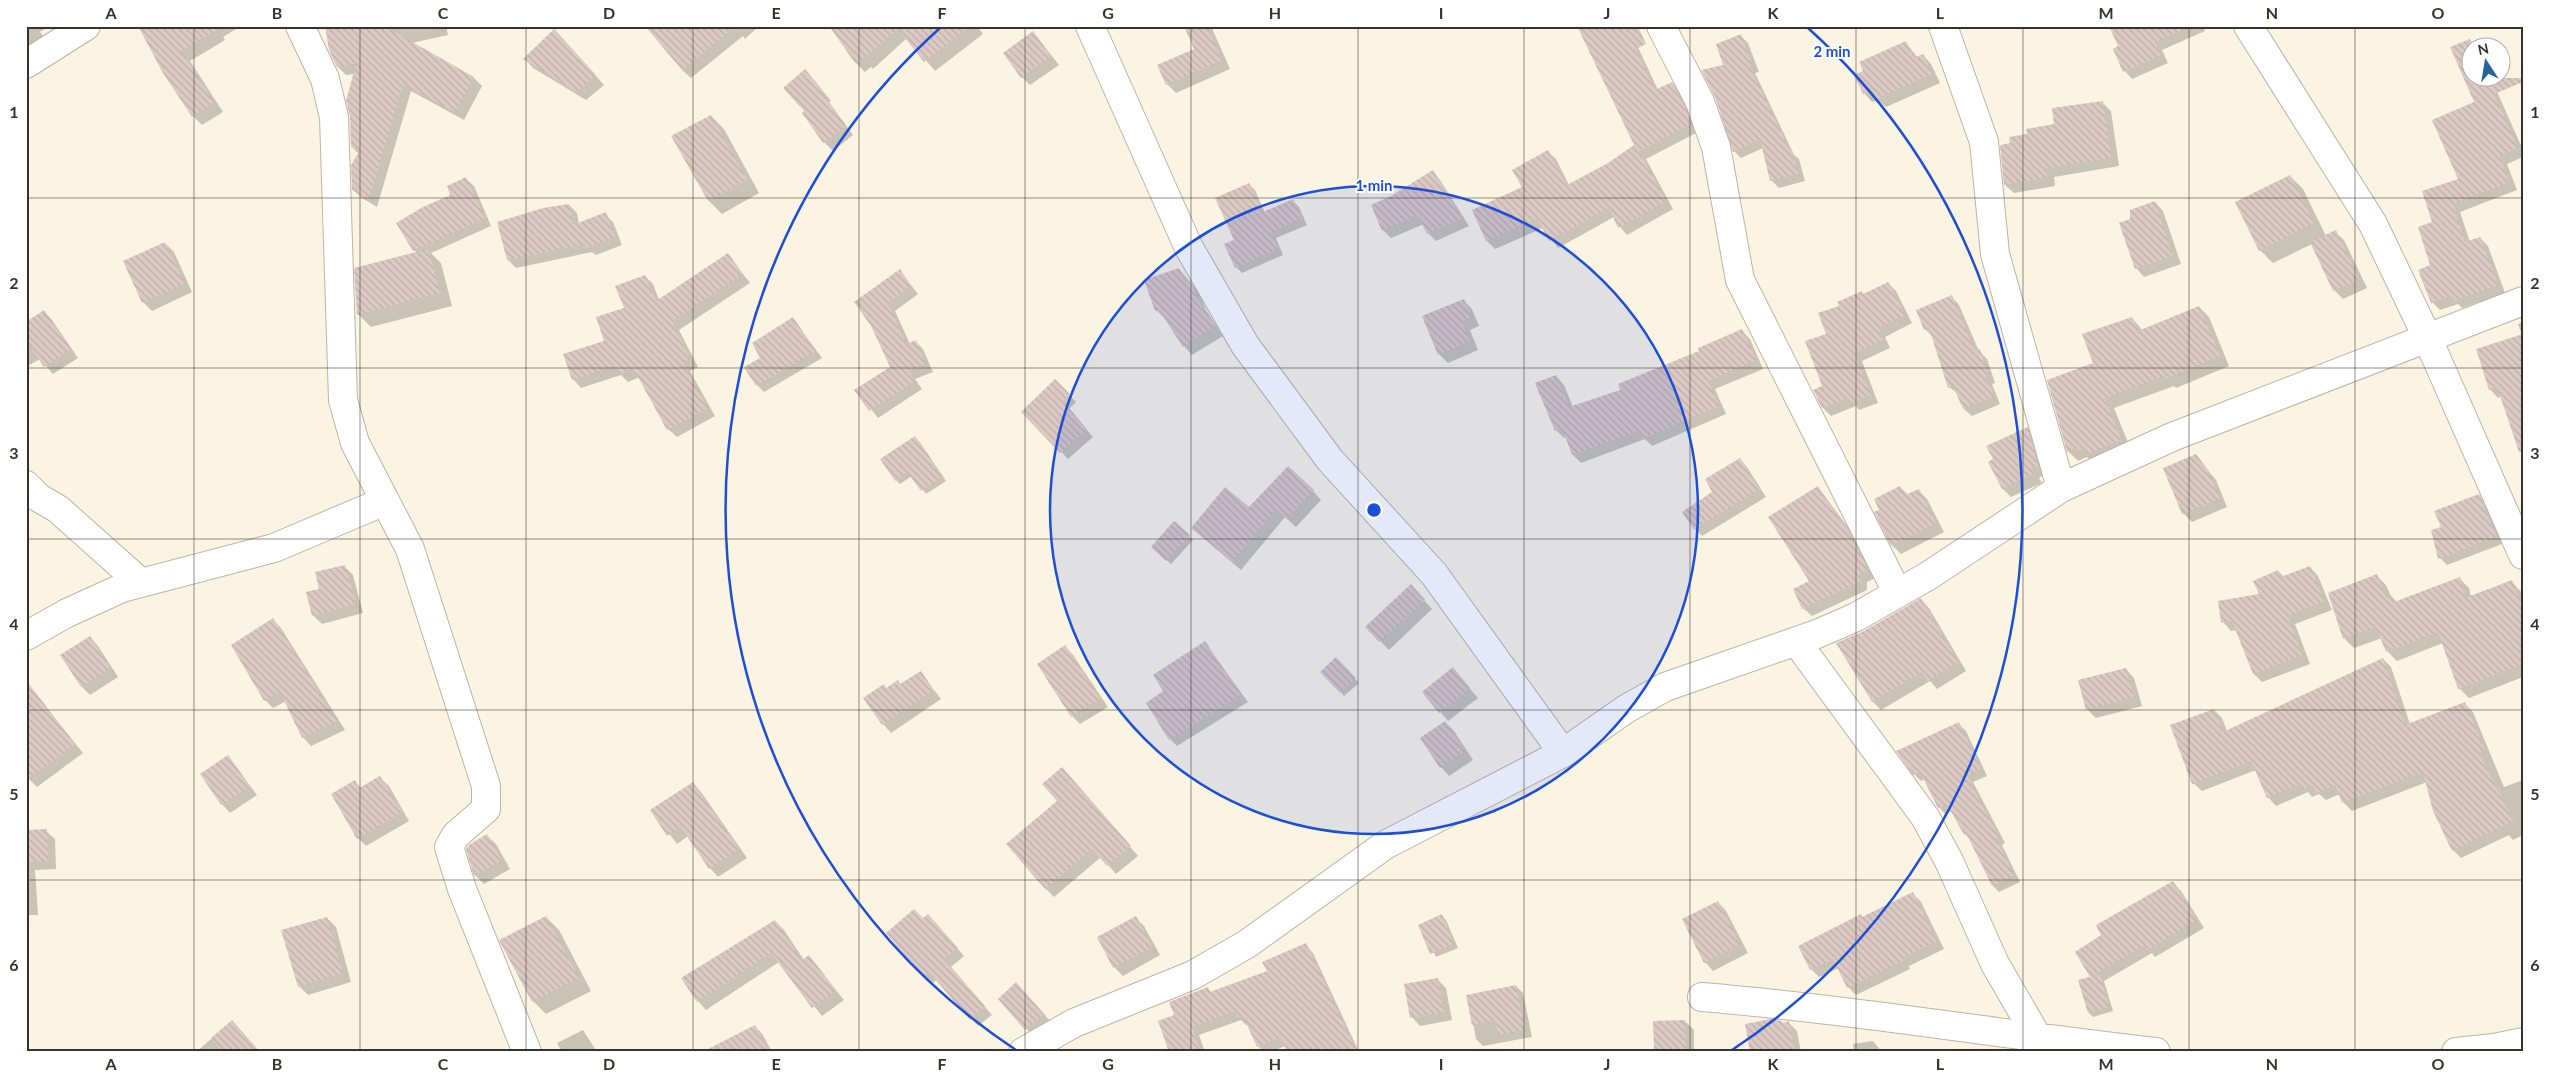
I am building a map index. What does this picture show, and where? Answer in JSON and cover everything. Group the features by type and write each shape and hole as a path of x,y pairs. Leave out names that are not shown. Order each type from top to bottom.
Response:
{"street":[{"path":"26,64 86,26"},
{"path":"300,26 326,79 334,117 343,400 355,443 410,550 486,786 486,809 456,835 449,847 462,889 527,1052"},
{"path":"1090,26 1188,246 1245,345 1330,460 1434,574 1563,753"},
{"path":"1661,26 1700,102 1716,147 1740,280 1896,592"},
{"path":"1943,26 1984,142 1996,254 2061,488"},
{"path":"2248,26 2373,224 2427,337 2523,555"},
{"path":"1023,1052 1074,1023 1201,970 1247,944 1385,845 1563,753 1626,709 1665,687 1796,641 1856,616 1896,592 1928,576 2061,488 2172,437 2523,301"},
{"path":"26,485 38,498 58,509 141,583"},
{"path":"26,636 122,588 274,548 385,501"},
{"path":"1796,641 1925,817 1949,860 1995,964 2042,1045"},
{"path":"1702,997 1798,1006 2042,1045 2156,1052"},
{"path":"2456,1052 2492,1050 2523,1042"}],"building":[{"path":"138,26 224,26 181,51 214,102 192,117 163,73"},
{"path":"325,26 384,26 474,77 455,112 403,84 369,200 352,190 351,165 360,150 351,147 350,116 346,101 356,64 337,67 329,50"},
{"path":"645,26 736,26 682,70"},
{"path":"829,26 970,26 924,62 898,29 862,60 860,59 855,63"},
{"path":"1184,26 1207,26 1222,60 1166,85 1157,65 1194,49"},
{"path":"1577,26 1638,26 1646,44 1636,49 1655,90 1672,82 1686,108 1691,124 1639,151 1666,201 1618,228 1609,208 1549,241 1537,219 1486,241 1472,210 1522,187 1512,170 1548,150 1567,185 1608,163 1634,145"},
{"path":"2109,26 2191,26 2155,42 2161,55 2123,72 2113,49 2118,46"},
{"path":"554,29 596,75 577,92 523,59"},
{"path":"1033,31 1051,56 1021,78 1003,53"},
{"path":"1741,34 1752,64 1749,65 1790,151 1792,150 1798,174 1770,181 1760,139 1733,152 1715,97 1701,70 1723,65 1716,44"},
{"path":"1906,41 1914,58 1923,54 1932,74 1876,99 1872,90 1863,94 1854,75 1863,71 1859,62"},
{"path":"2462,42 2462,74 2450,47"},
{"path":"805,69 823,91 822,93 846,126 823,143 802,113 804,111 783,88"},
{"path":"2512,78 2523,78 2523,82 2512,87"},
{"path":"2468,88 2508,88 2494,94 2518,148 2499,156 2509,182 2453,204 2465,242 2480,237 2498,285 2453,301 2451,295 2431,303 2418,270 2430,265 2418,227 2432,222 2422,191 2458,179 2432,120 2474,102"},
{"path":"2103,101 2111,158 2046,168 2047,178 2004,185 2000,145 2010,143 2009,137 2027,134 2026,129 2054,124 2052,108"},
{"path":"711,115 747,180 708,201 671,136"},
{"path":"1433,170 1462,218 1427,234 1418,215 1382,231 1371,205 1391,196"},
{"path":"2290,175 2314,223 2259,251 2235,202"},
{"path":"466,177 485,218 413,251 396,223 423,207 450,195 447,186"},
{"path":"1249,183 1263,212 1293,199 1302,218 1271,232 1278,249 1235,268 1224,244 1234,240 1215,198"},
{"path":"2155,201 2173,256 2135,269 2119,223 2130,219 2130,210"},
{"path":"569,204 573,225 606,212 615,237 587,248 585,244 507,260 497,222 543,208"},
{"path":"2336,230 2359,279 2333,291 2310,242"},
{"path":"165,242 185,284 142,303 123,261"},
{"path":"428,249 440,293 357,315 354,268"},
{"path":"728,253 743,274 672,321 690,359 683,363 708,408 667,430 633,368 619,374 615,366 572,380 563,354 604,341 596,317 624,308 615,286 645,275 656,301"},
{"path":"1179,268 1185,283 1190,281 1198,300 1215,326 1183,347 1159,310 1155,311 1144,280"},
{"path":"900,269 911,286 888,303 906,344 916,340 926,364 909,371 915,381 869,411 854,390 890,367 871,326 854,302"},
{"path":"1888,282 1905,315 1878,328 1883,340 1854,353 1871,395 1850,403 1849,398 1822,408 1813,390 1822,386 1805,341 1826,334 1818,313 1839,306 1837,302 1862,291 1863,294"},
{"path":"1952,295 1975,351 1980,349 1988,375 1985,376 1994,396 1963,409 1953,386 1948,388 1929,328 1924,330 1916,310"},
{"path":"1464,299 1472,317 1462,322 1470,341 1438,355 1422,316"},
{"path":"2199,306 2220,356 2165,379 2164,376 2105,398 2121,440 2087,454 2084,448 2079,451 2077,447 2067,452 2047,380 2093,363 2082,334 2132,317 2138,331"},
{"path":"44,310 71,349 44,367 26,341 26,322"},
{"path":"793,317 816,351 756,386 744,367 760,358 752,343"},
{"path":"1742,329 1756,360 1708,381 1719,406 1642,439 1639,431 1572,455 1562,428 1555,431 1535,383 1556,375 1569,407 1620,390 1618,384 1699,351 1698,348"},
{"path":"2523,334 2523,451 2519,452 2497,387 2489,390 2476,349"},
{"path":"1055,379 1070,394 1063,401 1087,429 1060,453 1021,412"},
{"path":"2028,427 2038,466 2032,469 2034,474 2002,489 1988,462 1993,459 1986,446"},
{"path":"915,436 943,476 921,491 907,472 895,481 880,459"},
{"path":"2196,454 2208,470 2220,499 2182,514 2163,468"},
{"path":"1740,458 1759,489 1694,530 1682,512 1712,492 1705,479"},
{"path":"1288,466 1314,490 1287,519 1276,509 1232,562 1191,528 1225,487 1249,507"},
{"path":"1818,486 1845,528 1847,527 1868,569 1860,574 1860,582 1802,609 1793,589 1809,581 1768,517"},
{"path":"1900,486 1905,495 1919,489 1936,523 1891,546 1874,512 1879,510 1874,499"},
{"path":"2479,494 2496,537 2438,559 2431,530 2441,527 2434,511"},
{"path":"1174,521 1190,535 1166,561 1151,547"},
{"path":"345,565 356,604 312,616 306,592 319,589 315,572"},
{"path":"2310,566 2324,601 2288,616 2302,655 2253,674 2232,621 2221,623 2218,601 2259,594 2253,581 2278,570 2281,577"},
{"path":"2377,574 2386,598 2392,596 2394,602 2460,577 2465,598 2512,580 2523,608 2523,664 2458,689 2438,632 2386,652 2376,627 2343,639 2328,593"},
{"path":"1411,584 1425,600 1379,642 1365,627"},
{"path":"1921,598 1958,662 1928,681 1922,672 1872,702 1836,643 1864,631"},
{"path":"273,618 337,721 302,738 280,692 264,701 231,645"},
{"path":"90,636 110,668 81,687 60,655"},
{"path":"1205,641 1241,695 1169,740 1146,703 1163,691 1153,675"},
{"path":"1065,645 1100,698 1071,717 1037,664"},
{"path":"1336,657 1356,678 1340,693 1320,672"},
{"path":"2383,658 2405,725 2465,702 2485,750 2479,753 2513,821 2452,851 2433,811 2423,772 2342,803 2335,785 2316,793 2313,785 2303,789 2300,784 2267,798 2251,761 2192,784 2170,725 2214,709 2223,732"},
{"path":"1453,667 1470,688 1439,713 1422,692"},
{"path":"2126,668 2134,697 2086,710 2078,680"},
{"path":"921,671 934,690 882,725 863,698 884,684 886,688 898,680 900,684"},
{"path":"26,680 75,744 26,780"},
{"path":"1445,721 1465,751 1440,768 1420,738"},
{"path":"1959,722 1981,769 1967,776 2000,837 1996,838 2014,875 1992,886 1966,833 1964,835 1947,804 1938,808 1920,772 1913,775 1896,751"},
{"path":"228,755 250,786 221,805 200,774"},
{"path":"1062,767 1131,846 1107,866 1092,849 1045,889 1006,844 1057,801 1042,784"},
{"path":"380,776 402,812 357,839 331,794 355,780 359,788"},
{"path":"693,782 739,849 709,869 681,827 667,836 650,810"},
{"path":"47,829 48,861 26,862 26,830"},
{"path":"487,834 502,860 474,876 466,849 469,845"},
{"path":"2173,881 2197,920 2147,950 2144,946 2090,977 2075,952 2101,935 2096,925"},
{"path":"1913,892 1936,941 1902,958 1903,961 1847,988 1833,959 1810,970 1798,946 1861,914 1862,917"},
{"path":"1718,901 1740,944 1704,963 1682,919"},
{"path":"914,909 923,918 928,914 958,948 944,959 985,1006 970,1020 929,972 923,977 886,933"},
{"path":"1442,914 1454,944 1430,954 1418,925"},
{"path":"546,916 579,978 532,1002 499,940"},
{"path":"1136,916 1152,947 1113,968 1097,937"},
{"path":"327,917 343,973 298,987 281,930"},
{"path":"775,920 802,960 809,955 836,990 812,1008 771,953 697,1002 681,978"},
{"path":"1306,943 1357,1052 1287,1052 1280,1037 1257,1047 1243,1016 1237,1018 1235,1011 1192,1027 1201,1052 1169,1052 1158,1021 1174,1015 1169,1002 1208,987 1210,992 1267,971 1262,962"},
{"path":"2100,974 2109,1007 2088,1013 2078,980"},
{"path":"1438,978 1444,1012 1410,1018 1404,984"},
{"path":"1016,982 1044,1014 1025,1030 998,999"},
{"path":"1516,985 1525,1030 1498,1035 1495,1020 1472,1025 1466,995"},
{"path":"1771,1019 1782,1021 1783,1023 1789,1021 1795,1052 1750,1052 1745,1024"},
{"path":"232,1020 260,1052 223,1052 211,1038"},
{"path":"1685,1020 1686,1052 1654,1052 1653,1021"},
{"path":"755,1025 769,1052 702,1052"}]}
